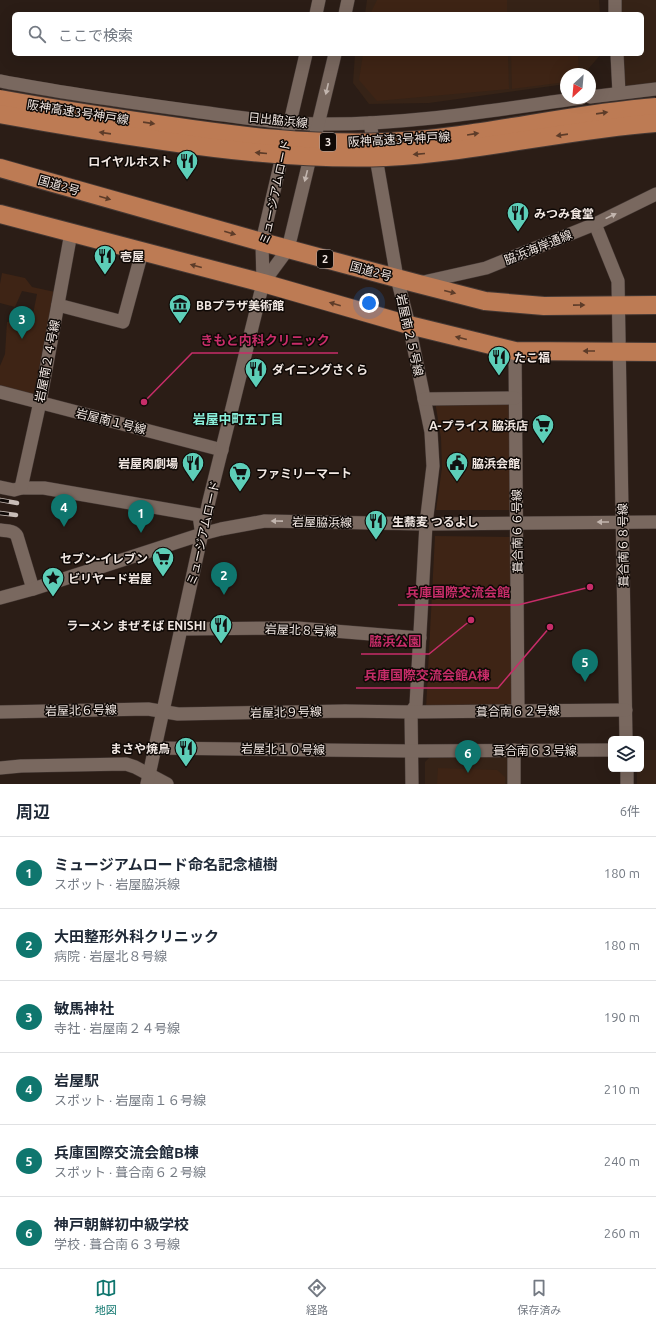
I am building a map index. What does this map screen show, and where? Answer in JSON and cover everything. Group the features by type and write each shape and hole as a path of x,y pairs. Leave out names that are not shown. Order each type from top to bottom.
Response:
{"highway":[{"name":"阪神高速3号神戸線","path":"0,99 67,111 247,137 345,143 441,138 629,109 656,107"},
{"name":"阪神高速3号神戸線","path":"0,114 83,129 216,148 298,156 347,158 386,157 428,153 656,123"},
{"name":"国道2号","path":"0,168 415,284 485,301 544,306 619,304 656,305"},
{"path":"0,214 263,283 409,325 515,351 656,352"}],"street":[{"path":"316,12 319,0"},
{"path":"345,12 348,0"},
{"path":"615,0 615,12"},
{"name":"ミュージアムロード","path":"148,779 202,534 263,283 262,242 306,56"},
{"name":"ミュージアムロード","path":"263,283 288,249 335,56"},
{"path":"617,56 619,93"},
{"name":"日出脇浜線","path":"0,81 76,95 290,122 318,124 370,123 429,119 560,101"},
{"path":"596,96 656,88"},
{"name":"岩屋南２５号線","path":"370,123 397,278 409,325 431,432 433,466 426,524 416,705 410,712"},
{"name":"脇浜海岸通線","path":"415,284 486,268 595,224 656,194"},
{"name":"葺合南６８号線","path":"595,224 618,281 626,736"},
{"name":"岩屋南２４号線","path":"21,488 40,402 71,233"},
{"path":"58,305 123,322 142,252"},
{"name":"葺合南６６号線","path":"515,351 518,711"},
{"name":"岩屋南１号線","path":"0,392 222,450"},
{"path":"424,398 516,398"},
{"path":"0,487 14,490 21,488 44,488 200,515 202,534"},
{"name":"岩屋脇浜線","path":"0,598 33,589 202,534 265,521 426,524 656,522"},
{"path":"0,530 15,533 17,536 33,589"},
{"name":"岩屋北８号線","path":"181,629 297,628 420,638"},
{"name":"岩屋北６号線","path":"0,712 148,709 162,711"},
{"name":"葺合南６２号線","path":"410,712 626,710"},
{"name":"岩屋北９号線","path":"162,711 178,714 345,711 410,712"},
{"path":"410,712 412,784"},
{"name":"岩屋北１０号線","path":"155,748 411,751"},
{"path":"514,750 514,784"},
{"name":"葺合南６３号線","path":"411,751 608,750"},
{"path":"0,768 21,766 126,764 135,767 148,779 167,784"},
{"path":"627,772 627,784"}],"shaded area":[{"path":"367,0 599,0 600,12 365,12"},
{"path":"377,0 507,0 507,12 371,12"},
{"path":"615,0 656,0 656,89 619,93 617,56 644,56 644,12 615,12"},
{"path":"355,56 599,56 589,68 560,68 560,85 429,103 369,104 353,83"},
{"path":"363,56 508,56 509,89 377,101 359,80"},
{"path":"511,56 578,56 579,68 560,68 560,83 512,89"},
{"path":"2,273 25,278 32,287 55,292 33,396 0,386 0,366 5,354 7,322 32,319 37,294 22,291 15,307 0,303 0,284"},
{"path":"435,401 510,403 510,510 436,510 442,468 441,438"},
{"path":"435,536 512,537 512,703 509,708 426,709"},
{"path":"644,750 656,750 656,784 637,784 637,772 644,772"},
{"path":"505,754 510,760 510,784 425,784 425,762 432,755"},
{"path":"438,768 497,770 505,777 505,784 437,784"}],"railway":[{"path":"0,500 17,503"},
{"path":"0,513 16,515"}],"place":[{"name":"ロイヤルホスト","path":"187,180"},
{"name":"みつみ食堂","path":"518,232"},
{"name":"壱屋","path":"105,276"},
{"name":"BBプラザ美術館","path":"180,324"},
{"name":"敏馬神社","path":"22,339"},
{"name":"たこ福","path":"499,376"},
{"name":"ダイニングさくら","path":"256,388"},
{"name":"きもと内科クリニック","path":"144,402"},
{"name":"A-プライス 脇浜店","path":"543,444"},
{"name":"岩屋肉劇場","path":"193,482"},
{"name":"脇浜会館","path":"457,482"},
{"name":"ファミリーマート","path":"240,492"},
{"name":"岩屋駅","path":"64,527"},
{"name":"ミュージアムロード命名記念植樹","path":"141,533"},
{"name":"生蕎麦 つるよし","path":"376,540"},
{"name":"セブン-イレブン","path":"163,578"},
{"name":"兵庫国際交流会館","path":"590,587"},
{"name":"大田整形外科クリニック","path":"224,595"},
{"name":"ビリヤード岩屋","path":"53,598"},
{"name":"脇浜公園","path":"471,620"},
{"name":"兵庫国際交流会館A棟","path":"550,627"},
{"name":"ラーメン まぜそば ENISHI","path":"221,644"},
{"name":"兵庫国際交流会館B棟","path":"585,682"},
{"name":"まさや焼鳥","path":"186,768"},
{"name":"神戸朝鮮初中級学校","path":"468,773"}],"district":[{"name":"岩屋中町五丁目","path":"238,419"}]}
